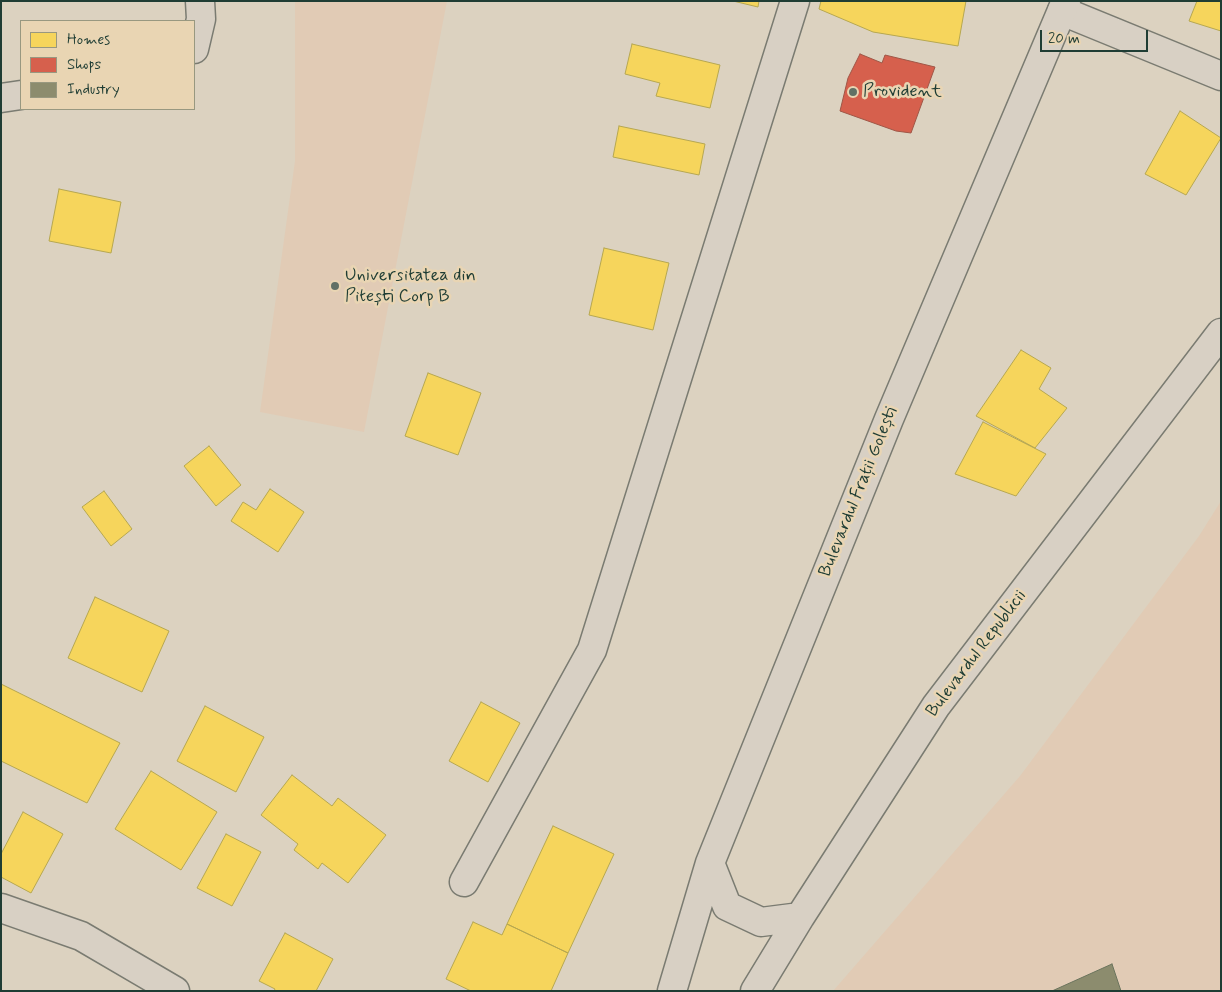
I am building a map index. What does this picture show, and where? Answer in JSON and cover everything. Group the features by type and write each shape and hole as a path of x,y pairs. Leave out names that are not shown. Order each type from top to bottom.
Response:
{"main road":[{"path":"195,45 201,19 200,1"},
{"path":"464,882 592,650 795,1"},
{"path":"1064,6 1221,76"},
{"name":"Bulevardul Frații Golești","path":"672,991 710,863 889,419 1064,6"},
{"path":"1,98 20,95"},
{"name":"Bulevardul Republicii","path":"755,991 800,917 936,706 1221,334"},
{"path":"710,863 727,906 761,922 800,917"},
{"path":"1,908 82,936 175,991"}],"shaded area":[{"name":"Universitatea din Pitești Corp B","path":"295,1 447,1 364,432 260,412 295,161"},
{"path":"1221,501 1221,991 833,991 1020,776 1199,536"}],"building: Homes":[{"path":"733,1 759,1 758,7"},
{"path":"821,1 966,1 958,46 873,32 819,9"},
{"path":"1197,1 1221,1 1221,31 1189,21"},
{"path":"632,44 720,65 710,108 656,96 660,83 625,74"},
{"path":"1180,111 1221,138 1186,195 1145,174"},
{"path":"619,126 705,144 699,175 613,157"},
{"path":"59,189 121,202 111,253 49,241"},
{"path":"604,248 669,263 653,330 589,315"},
{"path":"1021,350 1051,368 1039,389 1067,408 1035,448 976,416"},
{"path":"428,373 481,393 458,455 405,436"},
{"path":"983,422 1046,454 1016,496 955,474"},
{"path":"209,446 241,485 216,506 184,466"},
{"path":"270,489 304,512 278,552 231,521 243,502 256,510"},
{"path":"104,491 132,529 111,546 82,507"},
{"path":"95,597 169,631 142,692 68,658"},
{"path":"1,684 120,743 87,803 1,761"},
{"path":"481,702 520,723 488,782 449,761"},
{"path":"205,706 264,737 236,792 177,761"},
{"path":"151,771 217,812 181,870 115,829"},
{"path":"292,775 332,806 338,798 386,835 348,883 322,863 318,869 294,850 298,844 261,815"},
{"path":"23,812 63,834 31,893 1,877 1,854"},
{"path":"553,826 614,854 568,953 507,924"},
{"path":"226,834 261,852 232,906 197,888"},
{"path":"473,922 502,935 507,924 568,953 551,991 471,991 446,979"},
{"path":"285,933 333,959 316,991 274,991 275,989 259,981"}],"building: Shops":[{"path":"860,54 882,63 885,55 935,67 911,133 896,131 840,111 848,78"}],"building: Industry":[{"path":"1112,964 1121,991 1052,991"}],"place":[{"name":"Provident","path":"853,92"},
{"name":"Universitatea din Pitești Corp B","path":"335,286"}]}
